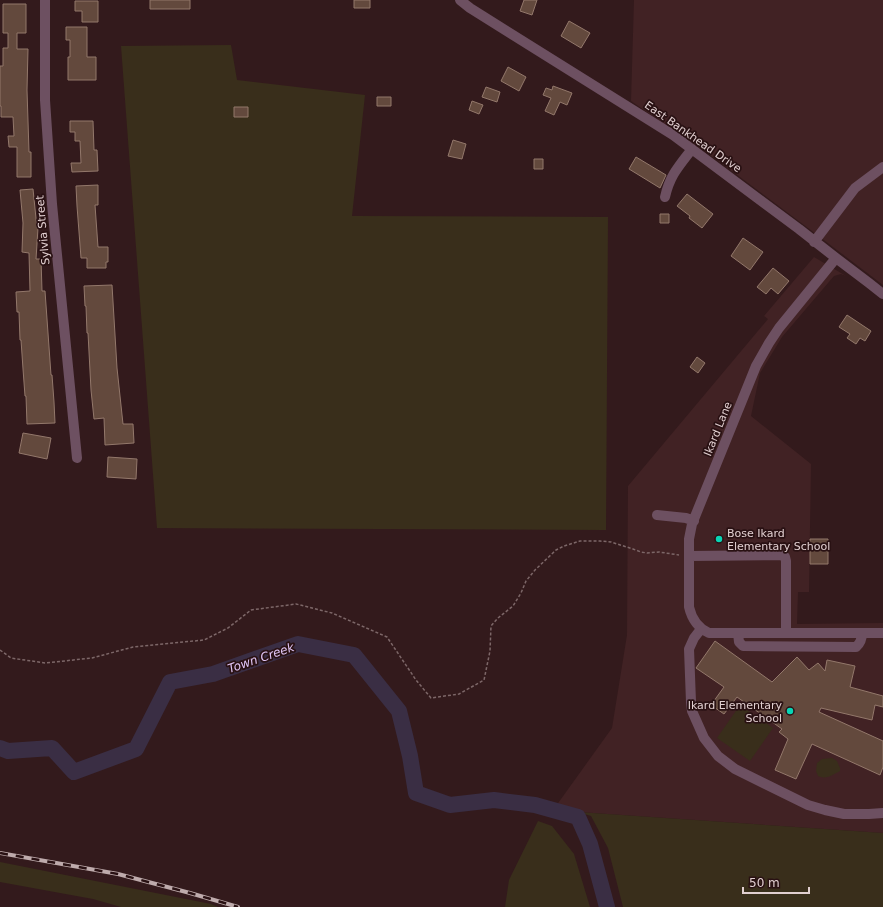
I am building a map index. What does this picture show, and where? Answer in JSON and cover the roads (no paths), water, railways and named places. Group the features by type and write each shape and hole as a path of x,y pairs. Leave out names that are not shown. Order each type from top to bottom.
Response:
{"street":[{"name":"Sylvia Street","path":"45,0 45,100 52,204 77,458"},
{"name":"East Bankhead Drive","path":"460,0 470,8 673,135 793,224 814,242 883,294"},
{"path":"665,197 667,186 674,172 692,149"},
{"path":"814,242 854,188 883,167"},
{"name":"Ikard Lane","path":"701,629 691,615 689,607 689,539 694,521 756,366 779,328 836,258"},
{"path":"657,515 686,518 694,521"},
{"path":"689,556 782,555 785,557 786,633"},
{"path":"883,633 709,633 701,629 694,638 689,649 692,711 704,738 718,756 735,769 808,805 844,814 883,813"},
{"path":"738,633 739,642 743,646 856,647 862,639 862,633"}],"waterway":[{"name":"Town Creek","path":"0,748 8,751 52,748 74,772 136,749 170,682 213,674 298,644 354,655 399,711 410,756 416,793 450,805 494,800 535,805 578,817 590,844 607,907"}],"railway":[{"path":"0,853 118,874 238,907"}],"place":[{"name":"Bose Ikard Elementary School","path":"719,539"},
{"name":"Ikard Elementary School","path":"790,711"}]}
